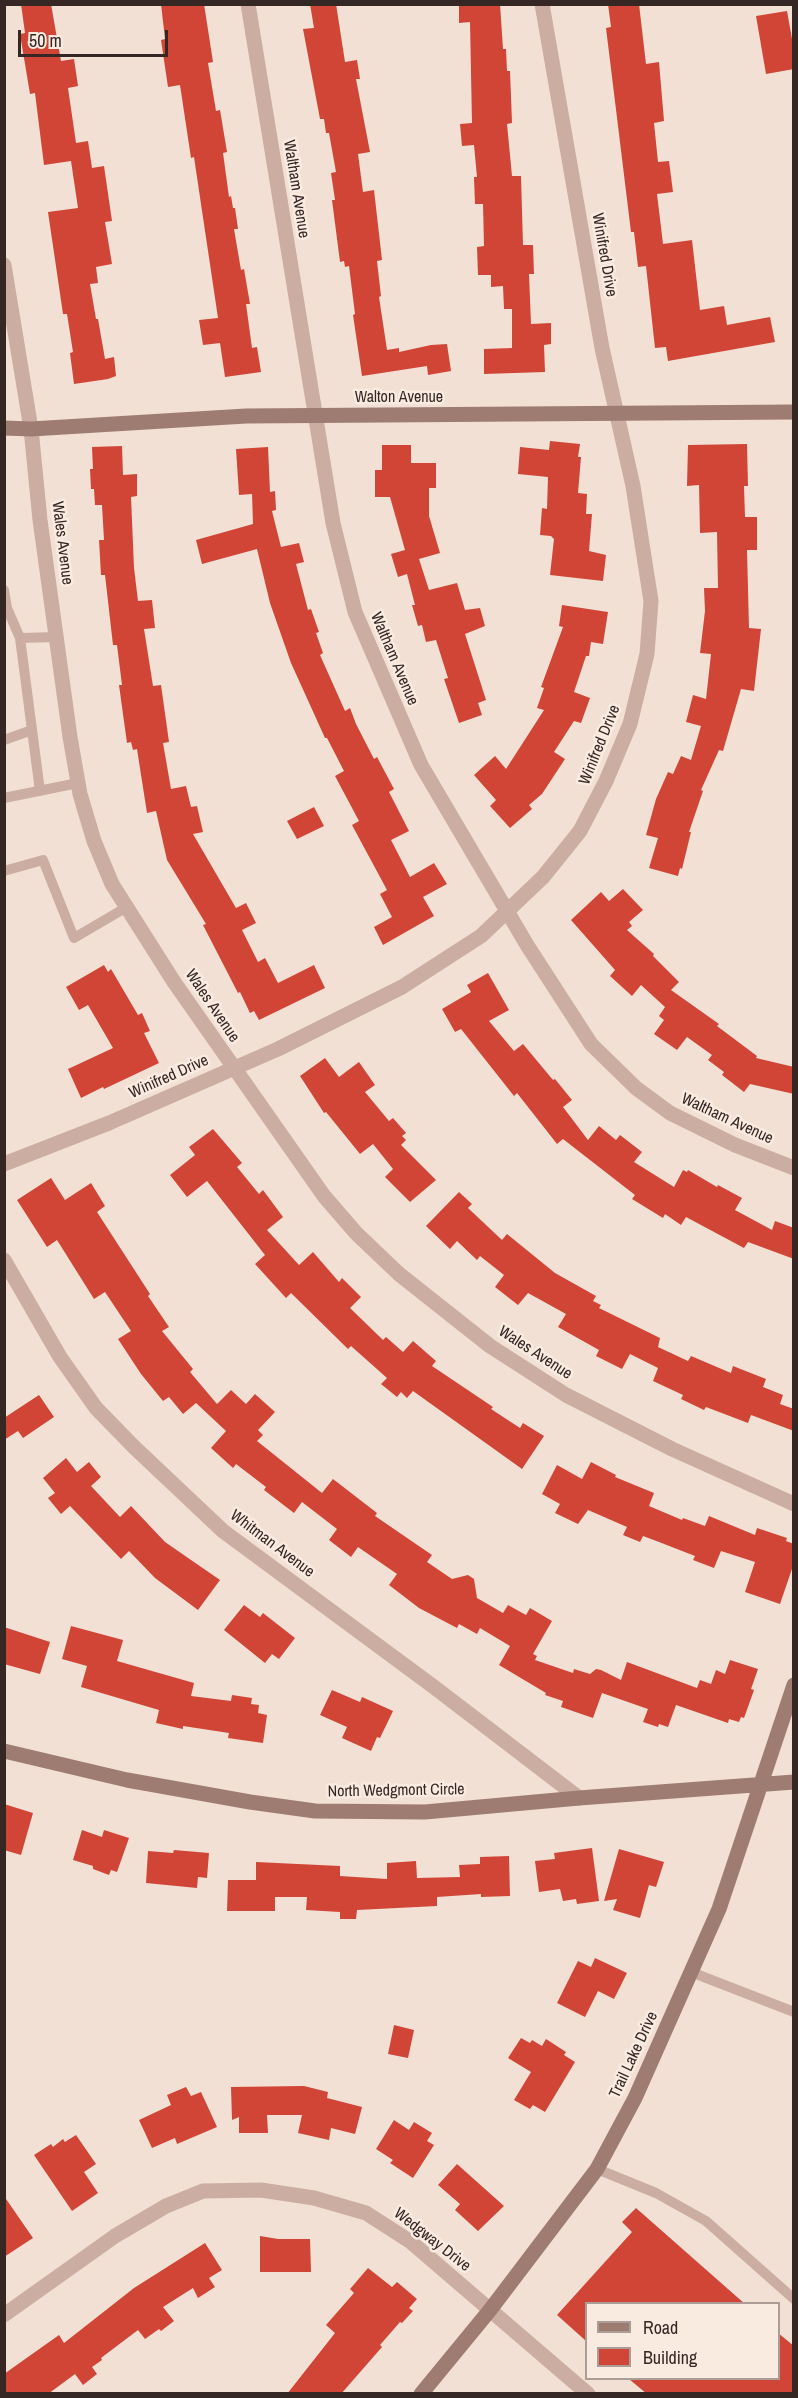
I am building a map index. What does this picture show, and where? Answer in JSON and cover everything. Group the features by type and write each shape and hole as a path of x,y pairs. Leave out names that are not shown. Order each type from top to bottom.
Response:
{"street":[{"name":"Waltham Avenue","path":"248,4 333,523 354,612 421,765 507,912 591,1044 636,1088 670,1113 735,1146 794,1168"},
{"name":"Winifred Drive","path":"4,1164 109,1123 278,1049 402,987 481,936 543,878 580,831 606,781 630,724 647,654 651,601 633,486 602,348 542,4"},
{"name":"Wales Avenue","path":"4,265 31,429 56,637 78,783 94,841 112,884 174,982 324,1196 356,1233 399,1274 490,1346 566,1395 672,1449 794,1504"},
{"name":"Walton Avenue","path":"4,428 31,429 246,417 794,412"},
{"name":"Whitman Avenue","path":"4,1260 60,1357 96,1408 223,1531 434,1686 579,1798"},
{"name":"Trail Lake Drive","path":"421,2394 490,2310 597,2169 635,2098 719,1909 794,1685"},
{"name":"North Wedgmont Circle","path":"4,1751 127,1780 315,1811 425,1812 794,1782"},
{"name":"Wedgway Drive","path":"4,2315 115,2236 165,2206 203,2191 261,2190 314,2198 366,2213 411,2242 588,2394"}],"lane":[{"path":"4,590 6,608 20,638 40,791"},
{"path":"20,638 56,637"},
{"path":"4,740 32,730"},
{"path":"4,798 78,783"},
{"path":"4,871 43,860 74,938 127,907"},
{"path":"691,1972 794,2012"},
{"path":"597,2169 656,2193 706,2221 794,2299"}],"building":[{"path":"21,4 51,4 61,61 74,59 78,86 68,88 76,143 88,141 92,168 104,166 112,221 105,222 112,264 96,267 98,283 90,284 105,359 114,357 116,376 108,379 74,384 70,353 73,352 67,314 63,314 48,212 78,208 71,161 44,165 35,93 30,94 20,34 25,33"},
{"path":"161,4 204,4 213,62 208,63 216,111 220,110 227,152 223,153 229,197 231,196 233,208 235,208 238,229 234,229 241,270 244,269 250,304 246,304 252,348 257,347 261,372 225,377 220,343 203,345 199,320 218,318 194,157 191,158 180,85 168,87 161,40 165,39"},
{"path":"310,4 336,4 345,62 357,60 360,79 356,79 370,152 358,154 363,192 374,190 382,260 377,261 381,296 379,297 387,350 399,348 399,352 447,344 451,371 428,375 427,366 362,376 349,266 345,267 344,261 340,262 332,200 335,200 331,173 336,172 329,133 326,133 324,119 320,119 303,29 314,28"},
{"path":"459,4 500,4 503,49 506,49 507,71 510,71 512,123 507,124 512,176 521,176 523,245 533,245 534,274 529,274 531,324 551,323 551,344 544,345 545,372 484,374 484,349 512,348 512,309 504,309 503,286 491,287 491,275 478,275 477,247 484,246 483,204 475,204 474,177 477,177 474,145 462,146 460,124 472,123 470,22 459,23"},
{"path":"608,4 639,4 646,64 659,62 664,121 654,123 658,162 669,161 673,192 657,194 663,244 692,240 700,310 724,306 727,325 770,317 775,342 668,361 666,347 655,348 646,266 638,267 634,232 631,232 606,28 611,27"},
{"path":"787,11 794,50 794,69 766,74 756,16"},
{"path":"550,441 580,444 578,493 587,494 586,514 592,514 589,551 606,555 603,581 550,575 554,539 551,536 540,535 542,508 547,509 548,477 518,474 520,447 549,450"},
{"path":"747,444 748,486 744,486 745,517 757,517 757,550 747,550 749,628 761,629 754,691 741,689 723,751 719,750 701,790 703,791 689,832 691,832 682,869 680,868 678,876 649,868 658,838 646,835 656,799 668,772 673,774 681,756 691,760 701,726 686,722 693,695 706,699 711,654 700,653 705,611 704,588 718,588 717,532 700,533 699,485 687,486 688,445"},
{"path":"382,445 411,445 411,463 436,463 436,488 429,488 429,516 440,553 419,559 429,590 457,583 465,610 480,608 485,626 465,634 486,700 478,703 482,715 459,723 444,679 448,678 436,640 426,642 422,625 418,626 412,605 415,605 407,574 398,577 391,554 405,550 390,497 375,497 375,470 382,470"},
{"path":"122,446 123,475 137,474 137,496 131,497 134,568 138,601 152,600 155,628 144,629 153,686 161,685 169,742 163,743 171,789 186,786 191,807 197,806 203,832 193,834 236,908 246,903 256,923 242,930 258,962 265,958 278,983 314,965 325,988 259,1020 254,1011 250,1013 240,992 238,993 203,925 206,924 167,860 156,811 147,813 137,749 133,750 131,742 127,743 119,685 122,685 117,645 113,645 105,575 101,575 99,540 104,540 102,505 95,505 90,469 93,469 92,447"},
{"path":"268,447 270,492 275,491 276,510 272,511 281,547 299,543 304,562 296,564 308,610 311,609 319,632 316,633 323,653 320,655 345,711 350,708 374,759 377,757 394,789 389,792 409,831 391,840 410,877 434,863 447,884 423,897 434,916 383,945 374,927 392,917 380,894 387,890 352,825 359,821 335,776 344,771 325,738 291,663 270,603 257,549 202,564 196,540 253,524 252,494 239,495 236,449"},
{"path":"562,605 608,612 603,644 591,642 589,656 586,656 574,692 590,698 581,723 574,721 554,752 565,759 542,794 529,805 532,809 510,828 490,806 496,800 474,775 495,756 506,769 544,710 537,708 544,688 541,687 563,627 559,626"},
{"path":"314,807 324,826 297,839 287,821"},
{"path":"623,889 643,910 629,922 632,926 627,930 654,954 653,956 679,982 671,990 719,1024 717,1026 757,1056 756,1058 794,1067 794,1094 750,1084 744,1092 722,1075 724,1072 708,1060 712,1055 687,1037 677,1050 654,1034 664,1020 659,1016 665,1007 641,985 632,996 610,976 615,970 571,920 601,892 609,901"},
{"path":"104,965 108,972 111,969 138,1015 142,1013 150,1031 144,1033 159,1063 81,1098 68,1069 113,1048 88,1005 79,1010 66,987"},
{"path":"488,973 509,1010 489,1021 514,1051 523,1044 553,1080 555,1079 572,1100 563,1107 588,1140 599,1126 616,1140 620,1135 642,1152 634,1162 674,1187 683,1170 687,1172 688,1170 742,1198 735,1210 772,1230 775,1221 794,1228 794,1259 748,1242 744,1248 686,1217 681,1225 665,1214 663,1218 632,1199 635,1195 563,1139 557,1144 517,1093 514,1096 461,1029 455,1032 442,1009 471,992 467,985"},
{"path":"325,1058 339,1077 359,1062 375,1085 365,1092 389,1121 393,1118 406,1133 402,1136 406,1140 401,1145 436,1180 410,1202 385,1177 393,1169 373,1144 360,1154 326,1112 324,1113 300,1076"},
{"path":"213,1129 242,1163 237,1167 259,1194 263,1190 283,1217 267,1230 299,1265 313,1252 339,1282 342,1278 361,1297 350,1308 383,1340 386,1337 403,1352 413,1341 436,1361 432,1366 493,1407 491,1409 520,1428 523,1423 544,1436 522,1469 413,1391 407,1398 401,1392 397,1397 381,1384 387,1378 351,1346 348,1349 291,1293 286,1298 255,1264 265,1255 207,1181 187,1197 170,1175 195,1155 189,1147"},
{"path":"51,1178 65,1200 91,1183 105,1206 97,1212 169,1327 162,1331 193,1369 190,1372 217,1404 231,1390 246,1404 255,1394 275,1412 258,1430 263,1435 257,1441 322,1493 333,1479 377,1513 375,1516 432,1555 427,1562 452,1579 468,1575 474,1579 477,1598 503,1613 508,1605 526,1615 530,1608 552,1621 533,1654 537,1656 535,1660 573,1673 574,1669 590,1674 596,1669 601,1670 621,1680 627,1662 697,1688 700,1680 711,1684 716,1670 725,1674 730,1660 758,1669 751,1689 754,1690 744,1718 741,1717 739,1722 729,1719 728,1723 676,1705 668,1727 659,1724 658,1727 643,1722 648,1709 602,1693 593,1718 561,1707 563,1701 545,1695 546,1693 499,1665 510,1646 480,1628 477,1634 459,1624 457,1628 419,1608 389,1585 397,1574 358,1547 351,1557 329,1540 337,1529 302,1502 294,1513 236,1464 233,1468 211,1448 226,1431 196,1403 183,1414 169,1397 163,1401 141,1374 118,1339 131,1331 105,1292 94,1299 57,1240 47,1247 17,1200"},
{"path":"459,1192 472,1204 468,1208 502,1240 507,1234 555,1273 596,1296 593,1301 601,1305 599,1308 660,1338 658,1347 688,1361 691,1356 731,1373 733,1366 766,1379 763,1387 783,1395 780,1404 794,1409 794,1431 751,1415 748,1423 706,1407 704,1410 681,1399 683,1395 653,1381 658,1368 630,1354 622,1369 596,1356 599,1350 558,1327 566,1314 528,1293 518,1305 495,1287 504,1275 480,1256 477,1260 457,1241 450,1249 426,1226"},
{"path":"39,1395 54,1417 23,1438 18,1431 4,1440 4,1418"},
{"path":"66,1458 77,1472 89,1462 101,1477 91,1486 120,1517 131,1506 165,1542 220,1580 198,1610 155,1578 129,1551 121,1559 70,1506 61,1514 48,1498 55,1493 43,1478"},
{"path":"591,1462 616,1475 615,1477 654,1493 649,1506 682,1520 683,1518 705,1526 709,1516 755,1535 757,1528 787,1538 786,1541 794,1544 794,1563 780,1604 745,1592 755,1562 721,1551 714,1568 693,1560 695,1556 643,1536 640,1542 623,1535 627,1527 588,1510 578,1524 555,1513 560,1504 542,1494 557,1465 582,1479"},
{"path":"244,1605 260,1617 263,1613 295,1638 279,1659 272,1654 265,1663 224,1630"},
{"path":"71,1626 123,1640 117,1661 194,1683 191,1696 231,1701 232,1695 252,1698 251,1704 259,1705 258,1713 267,1715 263,1743 228,1738 229,1733 183,1726 183,1729 156,1723 159,1710 81,1687 87,1666 62,1659"},
{"path":"4,1627 50,1642 40,1674 4,1664"},
{"path":"332,1690 360,1702 362,1697 393,1711 371,1751 342,1738 347,1727 320,1715"},
{"path":"4,1804 33,1813 21,1855 4,1850"},
{"path":"82,1830 102,1837 104,1830 129,1838 117,1872 111,1870 109,1875 93,1869 93,1866 73,1860"},
{"path":"592,1848 599,1901 577,1904 576,1899 563,1901 560,1889 539,1892 535,1861 555,1859 554,1853"},
{"path":"619,1849 664,1862 656,1887 649,1885 640,1918 613,1910 617,1899 604,1901"},
{"path":"174,1850 209,1853 207,1878 198,1877 197,1888 146,1883 148,1851 173,1853"},
{"path":"509,1856 510,1896 481,1897 481,1894 437,1897 437,1906 357,1910 356,1919 340,1919 340,1912 306,1910 307,1897 275,1897 275,1911 227,1911 228,1880 256,1880 256,1862 340,1866 340,1876 387,1879 387,1863 416,1861 417,1878 460,1877 459,1865 480,1864 480,1857"},
{"path":"595,1958 627,1973 614,1999 598,1991 585,2017 557,2003 578,1961 591,1967"},
{"path":"394,2025 414,2030 408,2058 388,2054"},
{"path":"521,2038 530,2043 532,2040 542,2046 546,2039 566,2052 564,2055 575,2062 545,2112 533,2105 530,2109 514,2100 531,2072 508,2058"},
{"path":"304,2086 328,2092 327,2098 362,2107 355,2134 331,2128 329,2140 298,2133 302,2115 267,2115 268,2133 239,2133 239,2117 232,2120 231,2087"},
{"path":"186,2087 191,2096 201,2092 217,2127 177,2144 175,2138 152,2148 139,2120 171,2105 167,2095"},
{"path":"394,2120 409,2130 414,2122 432,2133 427,2141 434,2145 413,2178 390,2163 393,2160 376,2149"},
{"path":"76,2135 96,2164 84,2172 98,2193 72,2211 34,2155 51,2144 53,2147 63,2139 65,2142"},
{"path":"457,2164 504,2206 478,2231 455,2210 460,2204 438,2185"},
{"path":"4,2196 33,2238 4,2257"},
{"path":"636,2208 743,2302 585,2302 585,2340 557,2315 632,2232 622,2222"},
{"path":"260,2236 278,2239 310,2239 311,2272 260,2272"},
{"path":"205,2243 222,2270 209,2278 215,2287 198,2298 193,2288 163,2307 174,2321 161,2331 159,2329 145,2339 138,2330 92,2367 97,2374 83,2385 75,2374 48,2394 4,2394 4,2374 59,2335 64,2343 134,2288"},
{"path":"368,2268 392,2287 397,2282 417,2299 409,2308 413,2311 380,2345 382,2347 341,2394 287,2394 335,2333 326,2325 354,2293 350,2289"},
{"path":"780,2335 794,2346 794,2394 647,2394 630,2380 780,2380"}]}
